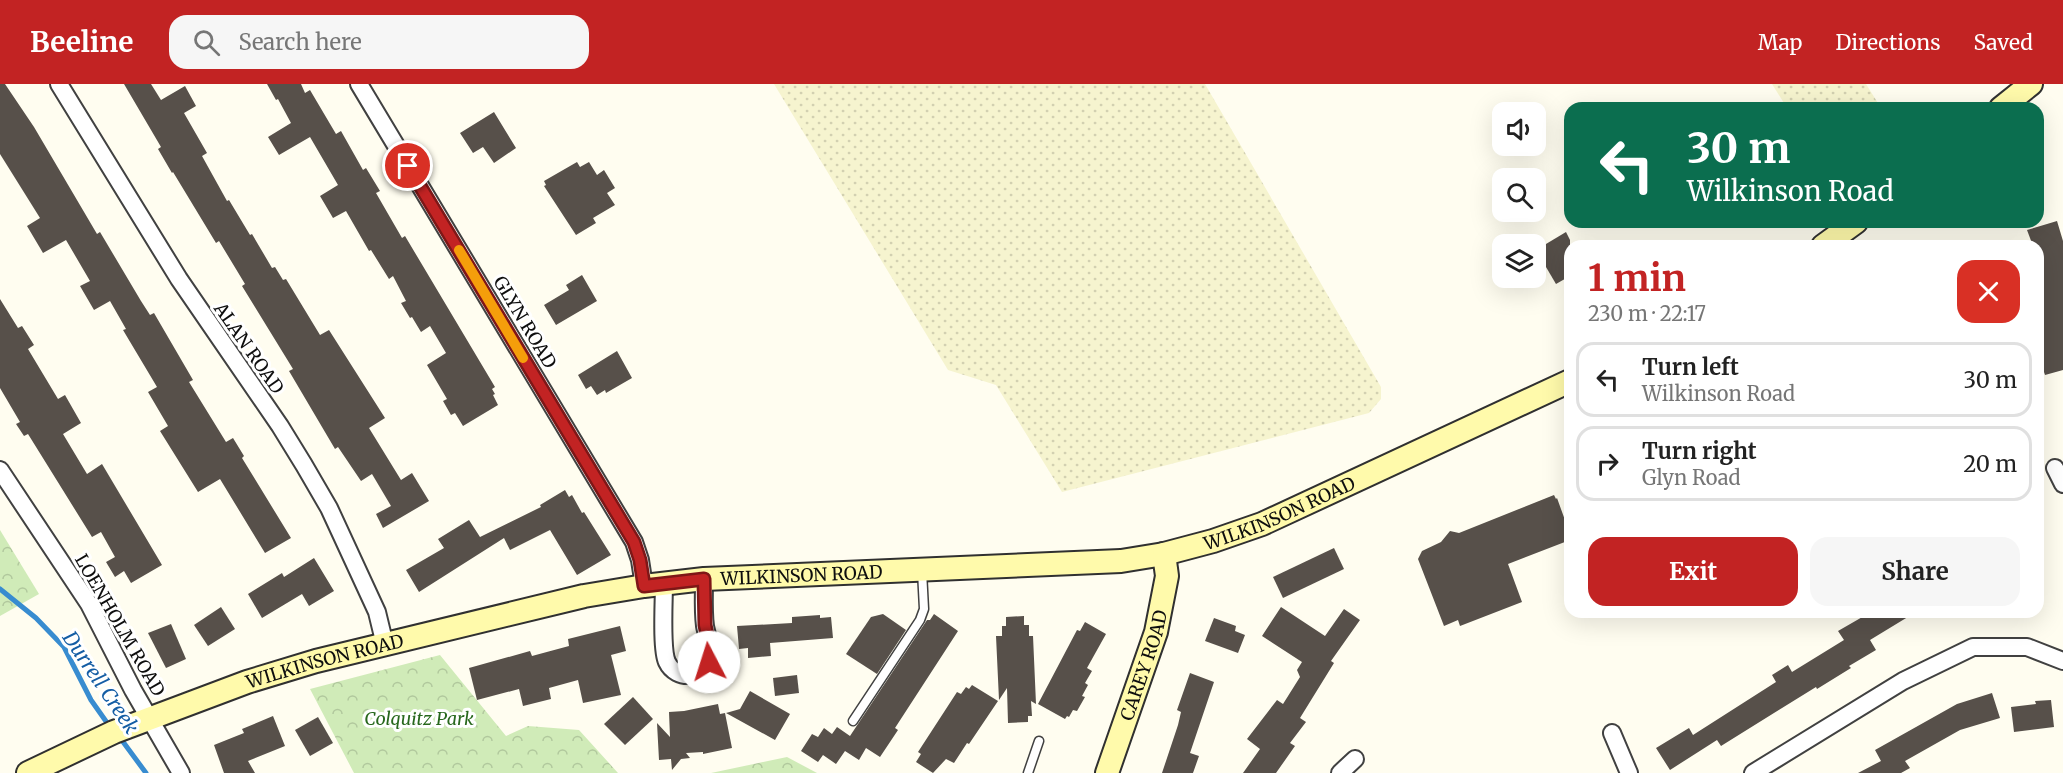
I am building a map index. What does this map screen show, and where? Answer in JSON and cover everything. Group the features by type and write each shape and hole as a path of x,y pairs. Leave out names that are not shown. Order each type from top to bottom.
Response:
{"main road":[{"path":"2008,102 2031,84"},
{"path":"1831,240 1848,228"},
{"name":"WILKINSON ROAD","path":"28,773 149,717 247,682 316,661 584,596 654,584 704,579 1121,561 1164,554 1213,541 1262,524 1564,384"},
{"name":"CAREY ROAD","path":"1107,773 1156,632 1167,576 1164,554"}],"street":[{"name":"ALAN ROAD","path":"59,84 179,279 280,426 309,473 329,508 377,612 385,645"},
{"name":"GLYN ROAD","path":"359,84 634,542 640,560 654,584 665,656 673,671 681,675 698,674 709,662 711,653 705,625 704,579"},
{"path":"2055,468 2063,484"},
{"name":"LOENHOLM ROAD","path":"0,470 89,604 181,773"},
{"path":"1753,773 1904,681 1973,647 2027,647 2063,661"},
{"path":"1612,733 1629,773"},
{"path":"1340,773 1355,759"}],"lane":[{"path":"853,721 920,620 924,609 922,571"},
{"path":"1028,773 1040,741"}],"shaded area":[{"path":"774,84 1205,84 1381,387 1381,399 1369,413 1062,492 996,385 948,370"},
{"path":"1772,84 1866,84 1877,102 1783,102"}],"green space":[{"path":"0,530 39,594 0,616"},
{"name":"Colquitz Park","path":"440,655 506,736 528,726 579,730 618,773 354,773 310,689"},
{"path":"787,757 817,773 711,773"}],"building":[{"path":"0,84 5,84 34,127 97,234 100,232 150,315 154,313 193,380 189,382 226,442 233,438 244,456 242,458 291,538 265,553 220,479 198,492 160,431 168,426 148,392 157,387 123,330 126,329 110,301 94,310 80,286 90,281 66,240 43,253 27,226 40,218 0,154"},
{"path":"124,84 151,84 161,100 185,86 196,106 184,113 207,153 202,156 227,201 229,200 250,235 252,234 272,268 275,267 283,280 286,279 320,335 329,330 385,418 369,428 401,480 412,473 429,501 383,528 376,514 391,506 372,474 361,481 338,447 335,449 289,371 293,369 242,286 245,284 219,241 216,243 172,173 158,149 161,147"},
{"path":"267,84 301,84 305,93 310,90 336,134 341,131 363,170 366,168 380,191 376,193 402,238 405,236 495,387 492,389 495,394 493,395 498,405 463,426 455,413 451,415 443,401 447,399 427,365 446,353 430,326 421,332 412,317 410,318 401,303 406,301 393,276 389,279 371,250 369,251 346,211 333,218 320,196 338,185 310,137 279,155 268,137 291,123"},
{"path":"494,112 516,148 494,163 483,147 473,153 460,133"},
{"path":"577,162 580,167 589,162 597,175 604,170 615,188 607,193 615,205 593,218 596,223 576,235 544,186 546,185 544,181"},
{"path":"2057,221 2063,241 2063,370 2045,375 2044,240 2031,240 2027,230 2044,228 2044,225"},
{"path":"1566,232 1570,240 1564,240 1564,279 1556,284 1546,267 1546,244"},
{"path":"582,275 597,301 556,325 544,305 569,290 566,285"},
{"path":"0,299 18,328 22,326 34,345 28,349 58,399 65,395 81,423 63,434 87,474 102,464 162,565 131,583 124,571 115,577 106,562 115,557 101,532 92,537 28,434 24,436 16,424 20,422 0,388"},
{"path":"617,351 632,378 606,393 605,390 597,395 591,386 586,389 578,375"},
{"path":"565,490 569,497 572,495 611,555 577,575 550,530 510,550 504,538 419,592 406,570 444,548 438,539 469,520 480,537 541,507 540,505"},
{"path":"1554,495 1564,517 1564,542 1508,564 1522,602 1460,626 1458,620 1444,626 1418,559 1422,551 1441,542 1450,531 1459,533"},
{"path":"1334,548 1344,569 1283,598 1273,577"},
{"path":"314,558 334,591 309,606 302,594 262,618 248,594 282,573 284,577"},
{"path":"221,607 235,629 208,646 194,625"},
{"path":"1281,607 1325,636 1344,609 1360,620 1331,661 1334,663 1300,718 1306,722 1290,743 1295,746 1276,773 1243,773 1260,749 1247,739 1277,700 1283,704 1300,677 1297,670 1302,662 1262,636"},
{"path":"883,614 906,630 877,674 846,654 871,617"},
{"path":"934,614 958,631 895,728 898,730 880,757 866,748 859,760 845,751 836,764 823,755 818,762 801,751 812,734 818,737 824,728 832,734 837,727 850,736 927,620 930,620"},
{"path":"820,615 820,618 831,617 833,638 770,643 771,656 748,658 748,648 739,649 737,626 792,623 792,617"},
{"path":"1024,616 1024,625 1029,625 1029,636 1033,636 1036,704 1031,701 1032,716 1028,716 1028,722 1008,723 1007,688 999,700 996,636 1002,636 1002,626 1006,626 1006,617"},
{"path":"1214,618 1236,626 1235,631 1245,635 1238,653 1205,641"},
{"path":"1861,618 1906,618 1870,640 1876,650 1849,666 1851,668 1721,746 1717,740 1670,770 1656,748 1689,728 1693,735 1776,682 1772,675 1788,665 1792,672 1844,640 1838,631"},
{"path":"1085,622 1106,634 1087,668 1092,671 1085,683 1088,685 1082,696 1085,697 1077,711 1073,710 1065,719 1038,704 1077,630 1080,631"},
{"path":"171,624 186,659 166,668 148,633"},
{"path":"620,626 626,651 611,655 621,695 583,703 578,680 549,688 551,699 523,706 519,689 477,700 469,668 530,651 532,656 569,646 568,639"},
{"path":"1190,673 1214,682 1190,753 1199,756 1193,773 1162,773 1178,725 1181,712 1177,710"},
{"path":"797,675 799,693 775,696 773,678"},
{"path":"972,685 998,701 954,763 946,759 933,773 916,762 921,754 918,752 957,692 961,694 966,687 969,689"},
{"path":"750,691 790,714 775,740 726,713 740,709"},
{"path":"1992,693 2000,718 1960,730 1905,761 1910,768 1901,773 1858,773 1881,761 1875,750 1957,704"},
{"path":"633,697 653,719 625,745 604,724"},
{"path":"2051,700 2054,727 2014,732 2011,707"},
{"path":"718,704 720,714 725,713 732,748 703,754 703,752 686,753 690,758 681,759 672,770 671,759 659,760 657,723 670,737 669,712"},
{"path":"273,716 285,746 248,761 255,773 224,773 214,745 244,733 242,729"},
{"path":"318,717 333,743 310,756 295,730"}],"waterway":[{"name":"Durrell Creek","path":"0,589 36,618 64,647 91,700 110,727"},
{"name":"Durrell Creek","path":"118,735 146,773"}],"slow traffic":[{"path":"459,250 523,358"}],"route":[{"path":"408,166 634,542 640,560 644,586 704,579 705,625 711,653 709,662"}]}
